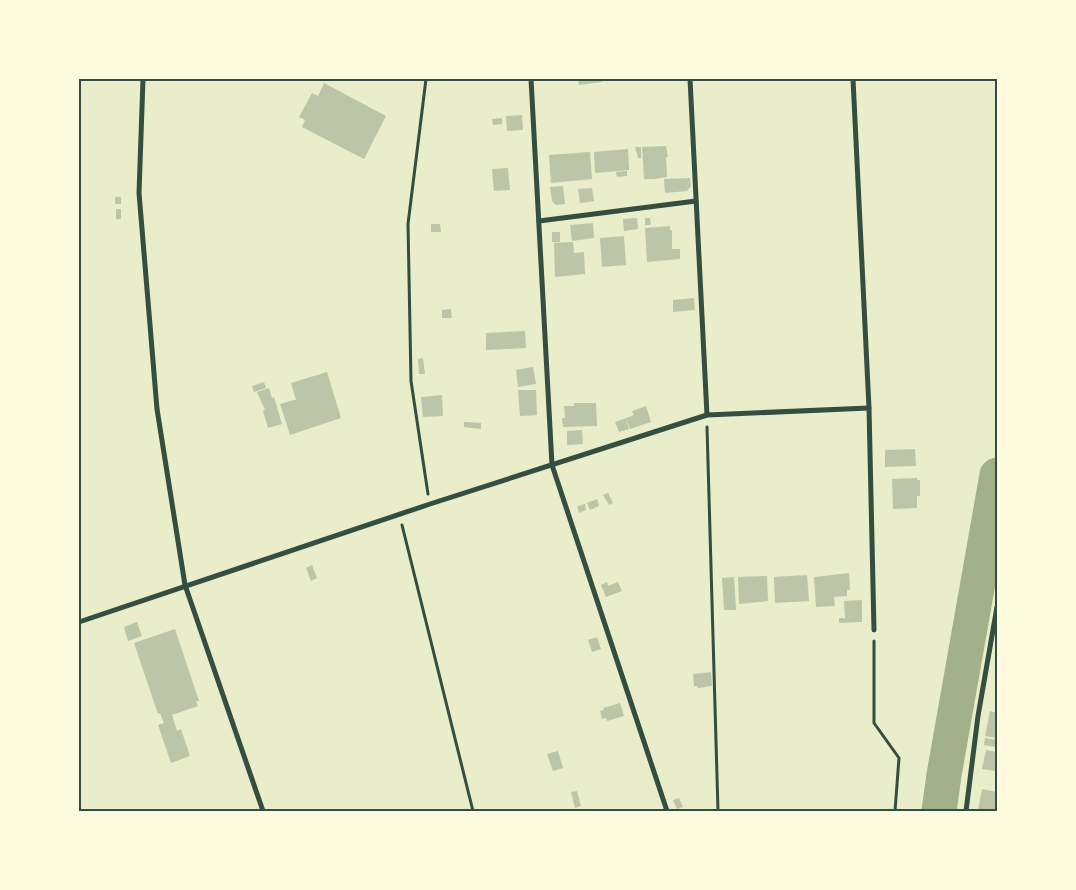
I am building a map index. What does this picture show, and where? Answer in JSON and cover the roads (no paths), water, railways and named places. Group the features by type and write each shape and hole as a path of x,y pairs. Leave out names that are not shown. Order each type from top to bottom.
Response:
{"street":[{"path":"143,79 139,193 157,408 185,585 263,811"},
{"path":"531,79 552,465 667,811"},
{"path":"690,79 707,416"},
{"path":"853,79 869,408 874,630"},
{"path":"539,221 696,201"},
{"path":"79,622 430,504 707,416 869,408"},
{"path":"966,811 978,716 997,607"}],"waterway":[{"path":"939,811 997,475"}]}
